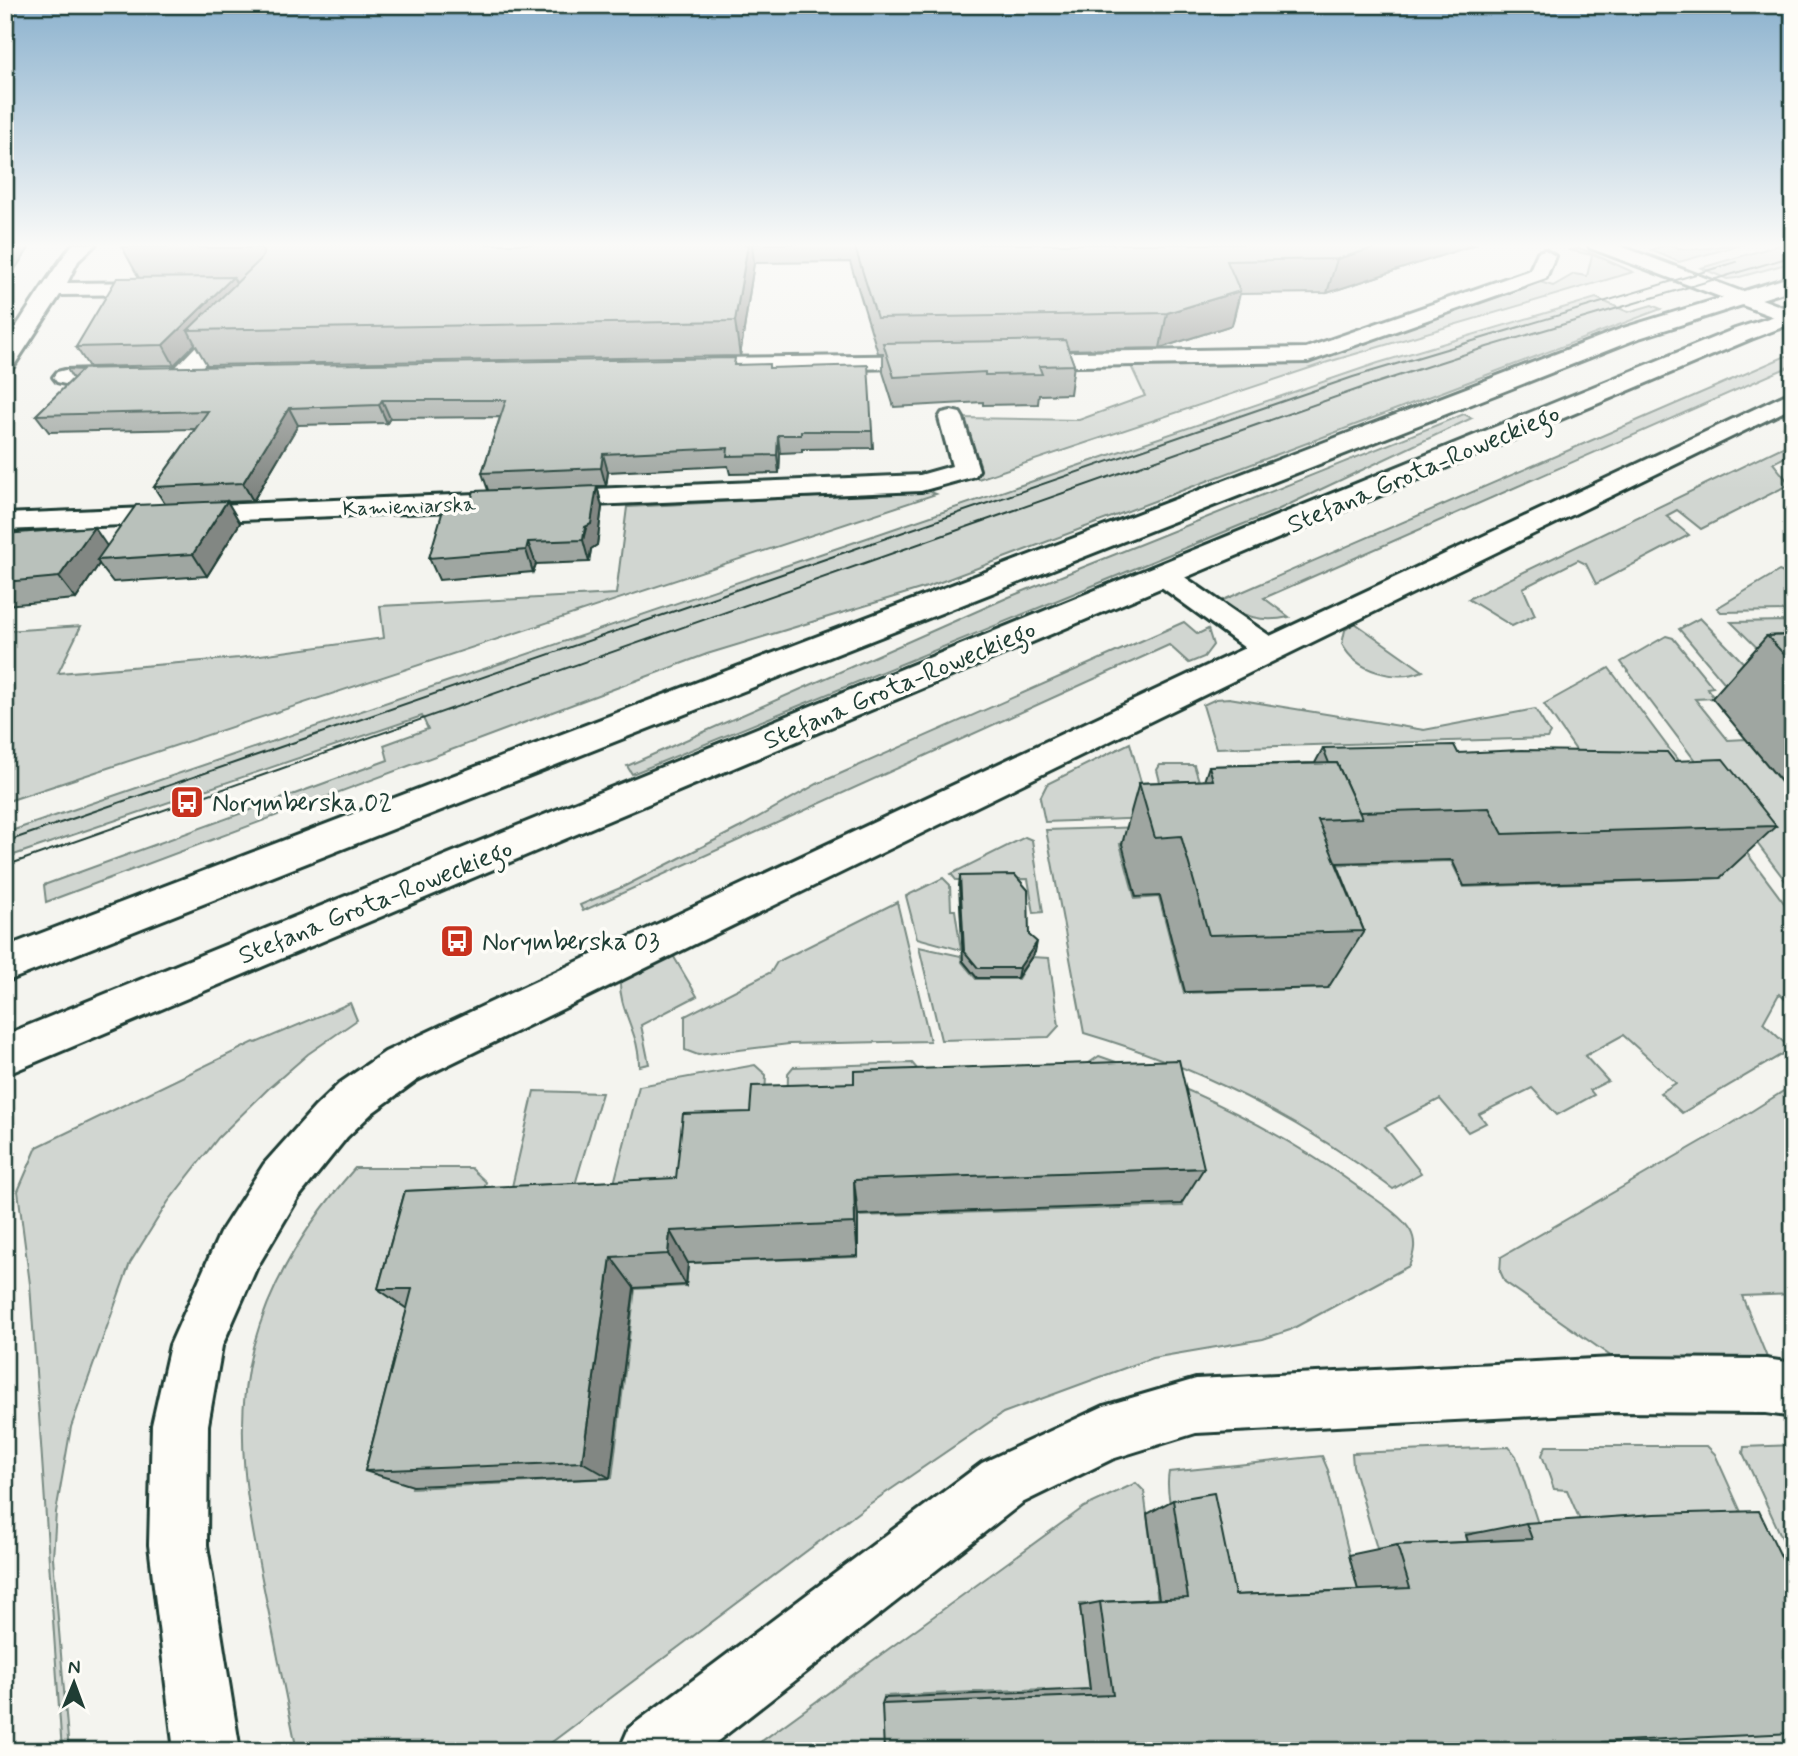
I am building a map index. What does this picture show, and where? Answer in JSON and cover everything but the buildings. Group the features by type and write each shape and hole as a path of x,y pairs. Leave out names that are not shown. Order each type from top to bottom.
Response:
{"street":[{"path":"5,362 29,326"},
{"path":"181,374 228,326"},
{"path":"1006,360 1308,355 1391,326"},
{"name":"Stefana Grota-Roweckiego","path":"5,965 1650,326"},
{"name":"Stefana Grota-Roweckiego","path":"5,1055 1766,326"},
{"path":"694,366 964,361"},
{"path":"65,377 208,374"},
{"path":"206,1751 178,1545 180,1425 196,1345 238,1251 281,1181 331,1122 356,1098 401,1066 1793,398"},
{"name":"Kamieniarska","path":"5,522 921,484 966,470 951,418"},
{"path":"1163,575 1268,649"},
{"path":"652,1751 1002,1483 1104,1434 1196,1406 1613,1385 1766,1386 1793,1390"}],"shaded area":[{"path":"1413,326 1450,326 1328,362 978,479 972,467 980,464 962,418 1079,420 1145,396 1131,366 1301,362 1321,358"},
{"path":"1502,326 1616,326 930,586 707,654 46,902 44,885 388,760 384,745 428,729 422,716 5,858 5,833 1378,363"},
{"path":"1786,356 1793,356 1793,365 1264,598 1289,617 1261,619 1237,611 1221,601"},
{"path":"1464,414 1472,418 1273,512 632,774 627,766 1009,597"},
{"path":"1793,442 1793,453 1773,463 1790,484 1701,529 1677,510 1666,516 1689,535 1596,584 1586,564 1578,560 1523,588 1535,615 1512,626 1468,599"},
{"path":"928,491 936,494 5,802 5,631 81,626 58,673 239,658 384,638 380,606 616,594 627,507"},
{"path":"1779,571 1793,577 1793,611 1721,612 1717,608"},
{"path":"1700,618 1764,684 1728,687 1679,629"},
{"path":"1793,621 1793,683 1731,622"},
{"path":"1184,622 1198,634 1208,629 1213,645 1204,657 1189,663 1169,645 583,911 580,905 625,886 739,828 817,784"},
{"path":"1355,623 1423,671 1389,675 1357,662 1342,644 1345,630"},
{"path":"1666,636 1673,638 1713,687 1707,688 1714,698 1695,699 1728,740 1746,739 1793,797 1793,891 1621,662"},
{"path":"1609,668 1793,915 1793,1002 1791,1004 1779,994 1763,1023 1791,1049 1682,1113 1660,1093 1676,1083 1623,1035 1585,1056 1608,1081 1590,1090 1594,1095 1557,1115 1532,1088 1479,1114 1486,1123 1468,1132 1440,1099 1385,1127 1421,1173 1393,1189 1321,1139 1246,1097 1167,1062 1084,1033 1046,830 1144,827 1148,843 1120,844 1135,899 1159,897 1184,993 1329,988 1288,881 1324,865 1451,861 1464,887 1720,878 1610,799 1544,704"},
{"path":"1229,698 1424,730 1535,709 1550,733 1547,738 1216,748 1203,705 1216,699"},
{"path":"1130,743 1151,818 1045,822 1040,798 1047,784"},
{"path":"1160,765 1194,765 1213,825 1172,829 1157,770"},
{"path":"1025,837 1032,840 1043,912 1034,913 1028,879 956,880 951,874"},
{"path":"943,878 950,885 951,910 955,910 961,950 917,938 906,896"},
{"path":"897,902 930,1041 789,1044 698,1055 685,1050 685,1016 771,972 777,962"},
{"path":"919,947 961,956 962,962 976,979 1018,979 1031,957 1049,958 1059,1026 1049,1037 941,1040"},
{"path":"671,952 697,996 641,1025 649,1064 639,1066 636,1043 622,1001 620,978"},
{"path":"350,1003 357,1020 308,1054 218,1138 168,1202 130,1263 71,1427 56,1512 53,1558 69,1751 62,1751 30,1284 18,1191 37,1147 254,1042"},
{"path":"1099,1056 1168,1082 1235,1112 1330,1168 1406,1224 1414,1243 1409,1266 1290,1330 1263,1339 1152,1358 1003,1413 868,1505 540,1751 297,1751 248,1502 243,1409 253,1347 270,1298 307,1230 355,1168 471,1168 486,1182 450,1317 412,1488 612,1478 635,1289 686,1286 688,1263 858,1257 858,1216 1183,1206 1161,1099 1086,1065"},
{"path":"912,1063 919,1071 787,1124 788,1073 793,1067"},
{"path":"755,1065 766,1075 764,1124 691,1212 611,1195 639,1086"},
{"path":"1793,1085 1793,1294 1742,1296 1768,1360 1612,1357 1505,1282 1500,1271 1501,1257 1725,1128"},
{"path":"534,1091 602,1093 569,1205 508,1204"},
{"path":"1793,1445 1793,1562 1743,1453 1744,1447"},
{"path":"1546,1446 1707,1446 1715,1454 1793,1628 1793,1751 1537,1751 1583,1527 1567,1490 1554,1489 1542,1455"},
{"path":"1509,1447 1516,1456 1540,1530 1465,1533 1483,1587 1378,1552 1353,1466 1352,1453"},
{"path":"1322,1456 1328,1470 1359,1594 1203,1599 1174,1518 1168,1486 1169,1472"},
{"path":"1136,1483 1144,1491 1158,1602 1080,1604 1093,1719 1046,1720 1044,1689 884,1696 884,1751 748,1751 1084,1507"}],"tram line":[{"path":"5,842 1353,377 1523,326"},
{"path":"5,866 1367,386 1558,326"}],"place":[{"name":"Norymberska 02","path":"187,802"},
{"name":"Norymberska 03","path":"457,941"}]}
